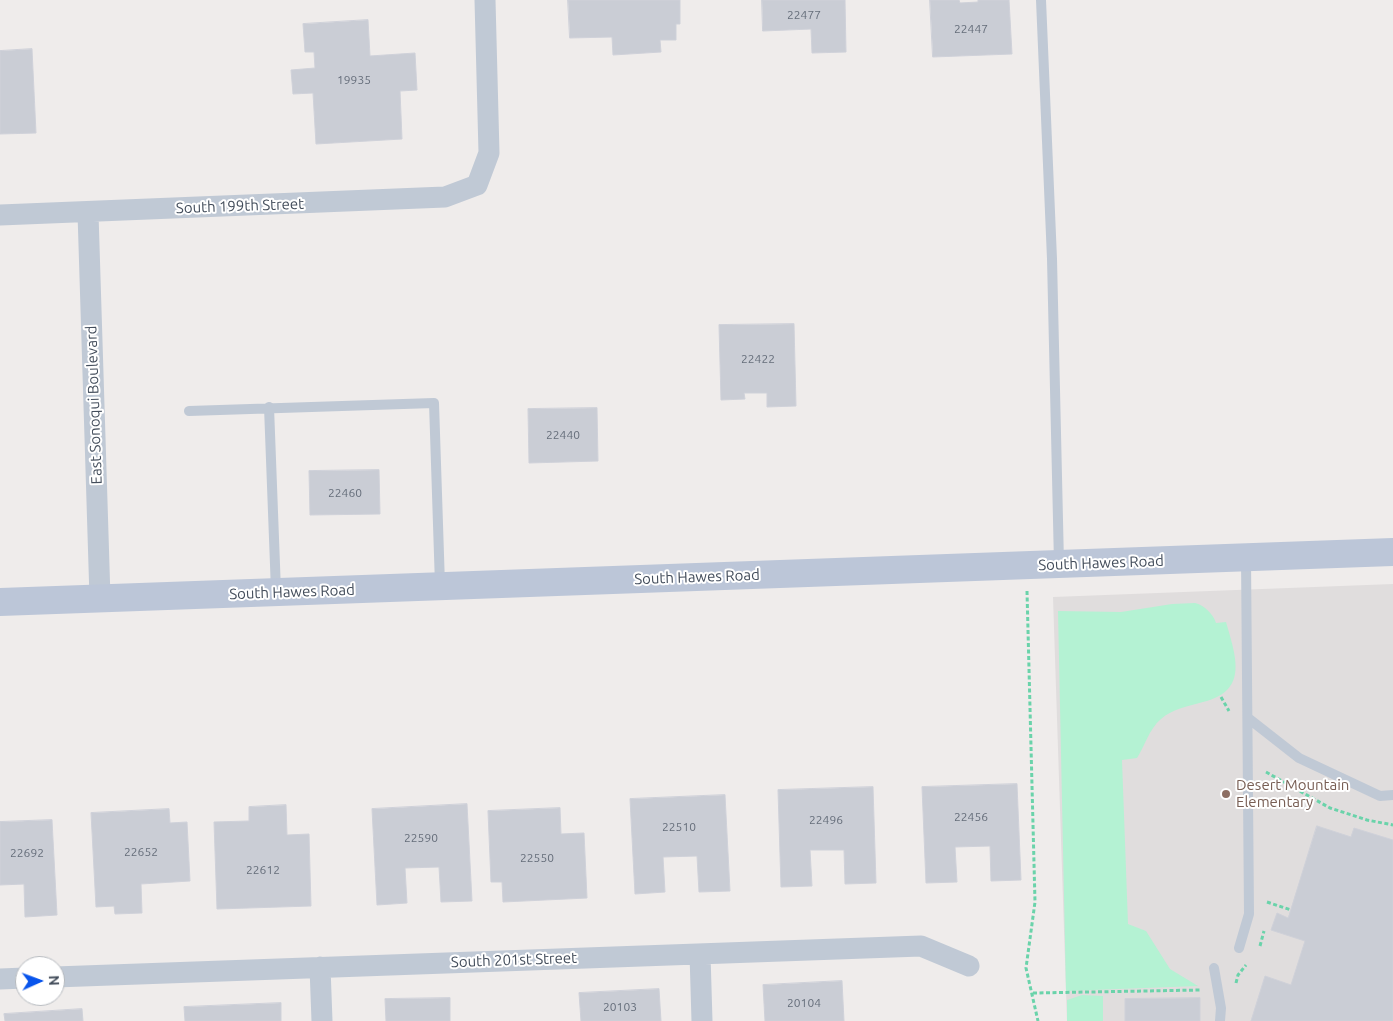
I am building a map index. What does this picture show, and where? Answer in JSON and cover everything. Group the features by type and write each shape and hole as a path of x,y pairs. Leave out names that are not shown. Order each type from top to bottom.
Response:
{"main road":[{"name":"South Hawes Road","path":"0,602 1393,552"}],"street":[{"name":"South 199th Street","path":"0,216 445,197 477,185 489,154 485,0"},
{"name":"East Sonoqui Boulevard","path":"88,213 100,598"},
{"name":"South 201st Street","path":"65,977 921,946 969,966"},
{"path":"700,954 702,1021"},
{"path":"320,967 322,1021"},
{"path":"0,979 15,978"}],"lane":[{"path":"1041,0 1052,259 1059,564"},
{"path":"189,411 434,403 440,586"},
{"path":"269,407 276,592"},
{"path":"1239,948 1249,914 1246,557"},
{"path":"1248,718 1299,758 1380,796 1393,795"},
{"path":"1214,968 1221,1008 1220,1021"}],"path":[{"path":"1026,565 1035,902 1026,968 1038,1021"},
{"path":"1033,993 1218,989"}],"shaded area":[{"name":"Desert Mountain Elementary","path":"1393,584 1393,1021 1067,1021 1053,597"}],"green space":[{"path":"1195,603 1208,611 1216,623 1226,622 1235,660 1236,671 1233,681 1227,690 1218,697 1181,708 1165,716 1153,728 1137,758 1122,760 1128,924 1146,931 1170,969 1198,986 1066,991 1058,611 1121,612 1172,604"},
{"path":"1082,995 1103,996 1103,1021 1067,1021 1067,1000"}],"building":[{"path":"568,0 680,0 680,24 676,24 676,40 660,40 661,52 613,55 612,37 570,38"},
{"path":"762,0 845,0 846,52 812,53 811,29 763,31"},
{"path":"930,0 959,0 960,3 978,2 978,0 1009,0 1012,54 933,57"},
{"path":"368,20 370,56 415,53 417,90 400,91 402,139 316,144 313,93 293,94 291,70 315,68 314,52 305,52 303,24"},
{"path":"32,49 36,133 0,134 0,51"},
{"path":"794,324 796,406 767,407 767,393 744,393 745,399 721,400 719,325"},
{"path":"597,408 598,461 529,463 528,409"},
{"path":"379,470 380,514 310,515 309,471"},
{"path":"1017,784 1021,880 991,881 990,846 955,847 957,882 926,883 922,787"},
{"path":"873,787 876,883 845,884 844,850 810,850 812,886 781,887 778,790"},
{"path":"725,795 730,891 699,892 697,856 663,857 665,892 635,894 630,799"},
{"path":"467,804 472,901 441,902 439,867 405,868 407,903 377,905 372,809"},
{"path":"286,805 287,835 309,834 311,906 217,909 214,822 249,821 249,807"},
{"path":"560,808 561,834 584,833 587,898 503,902 502,882 491,882 488,811"},
{"path":"169,809 170,823 187,822 190,881 141,884 142,913 115,914 114,906 96,907 91,813"},
{"path":"52,820 57,915 25,917 24,884 0,885 0,822"},
{"path":"1317,826 1351,837 1354,828 1393,840 1393,1021 1251,1021 1265,976 1291,985 1305,941 1271,930 1277,913 1288,918"},
{"path":"842,981 844,1021 765,1021 763,985"},
{"path":"659,989 661,1021 581,1021 579,993"},
{"path":"450,998 450,1021 386,1021 385,999"},
{"path":"1200,998 1200,1021 1125,1021 1125,999"},
{"path":"281,1003 281,1021 185,1021 184,1007"},
{"path":"82,1009 83,1021 5,1021 4,1014"}],"place":[{"name":"Desert Mountain Elementary","path":"1226,794"}]}
